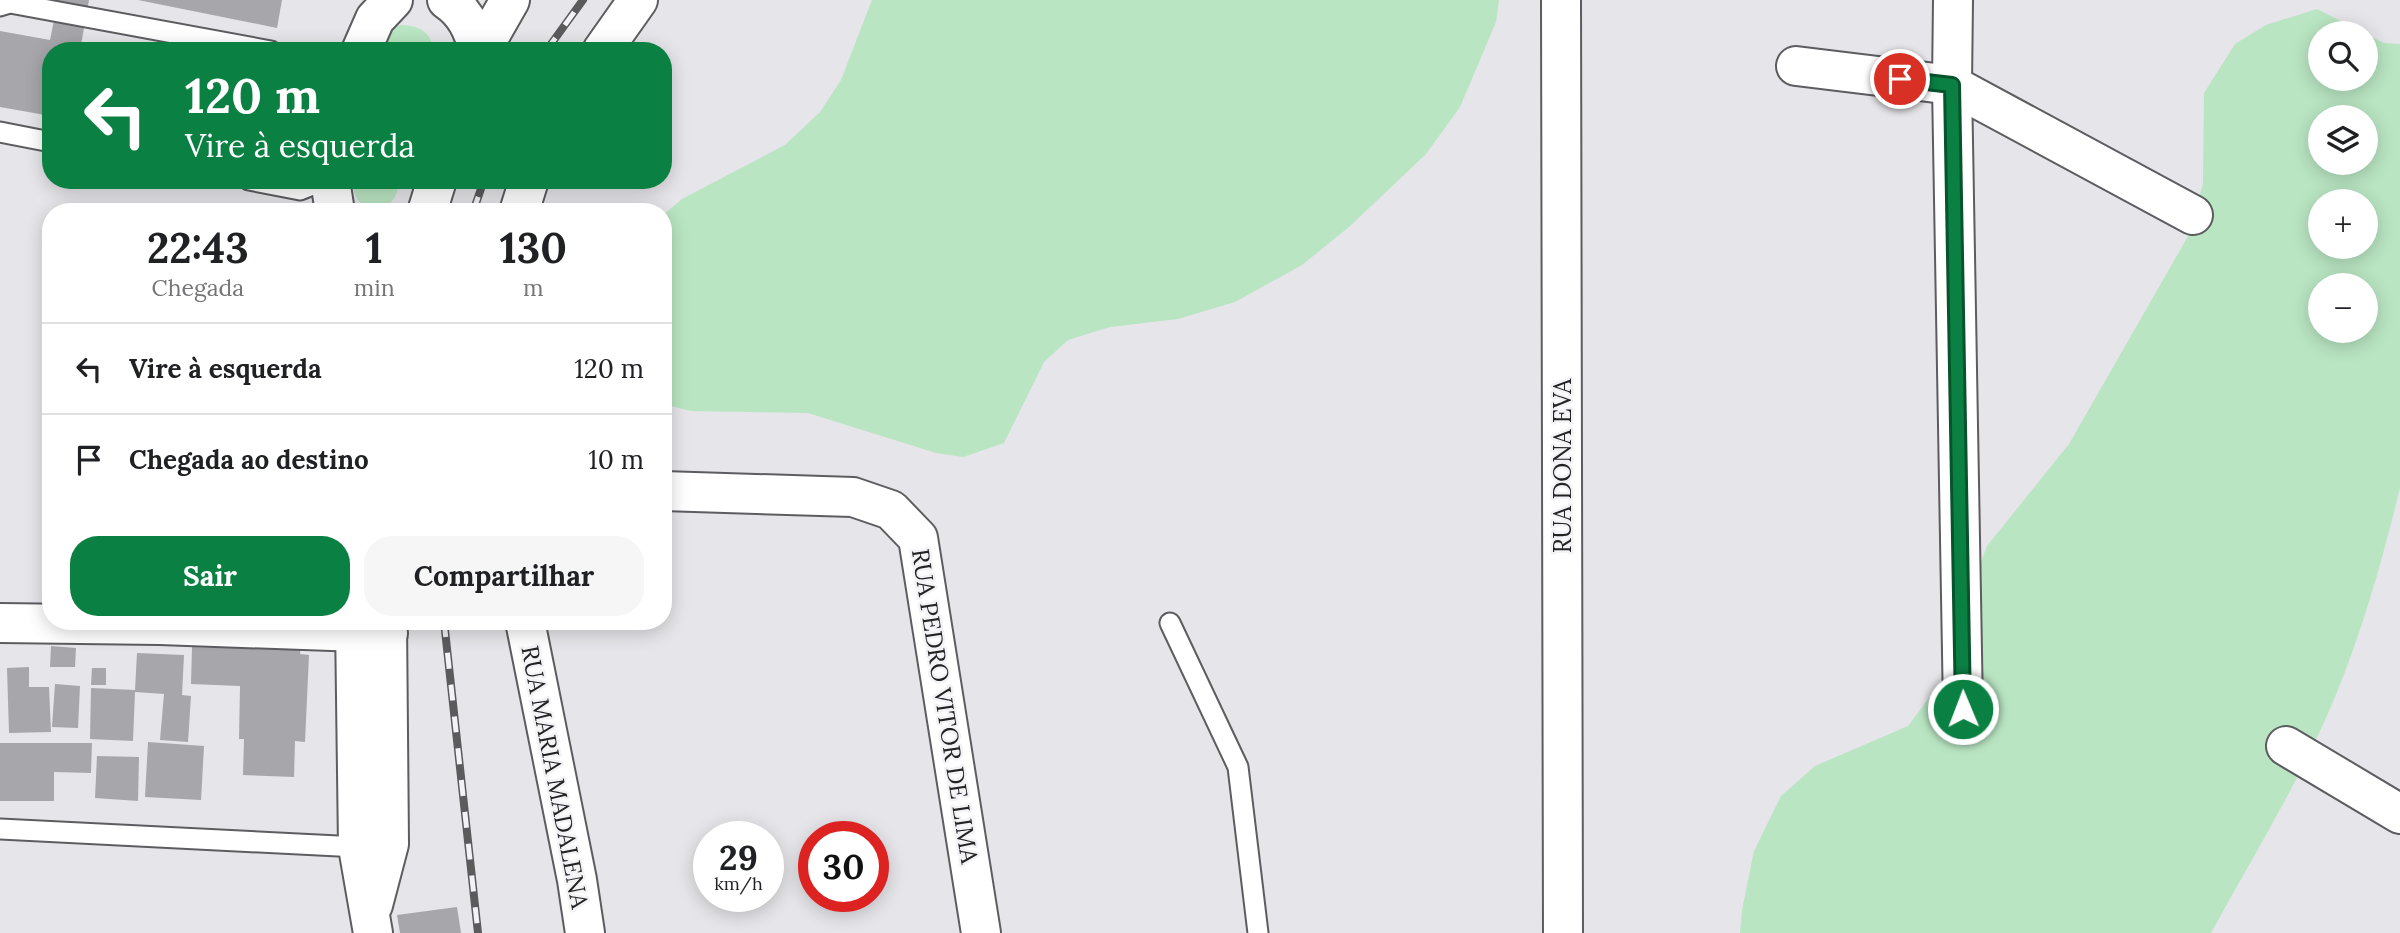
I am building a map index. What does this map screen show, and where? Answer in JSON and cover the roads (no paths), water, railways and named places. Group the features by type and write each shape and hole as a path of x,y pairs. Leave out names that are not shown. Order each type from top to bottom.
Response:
{"street":[{"path":"447,0 466,19 477,42"},
{"path":"485,42 510,0"},
{"path":"608,42 638,0"},
{"name":"RUA DONA EVA","path":"1561,0 1563,933"},
{"path":"1953,0 1952,85 1963,709"},
{"path":"1796,66 1952,85 2193,215"},
{"name":"RUA PEDRO VITOR DE LIMA","path":"672,491 853,497 891,510 918,538 981,933"},
{"path":"0,623 42,624"},
{"path":"371,630 358,847 372,923"},
{"path":"371,630 389,844 372,923"},
{"name":"RUA MARIA MADALENA","path":"527,630 577,880 585,933"},
{"path":"2286,746 2400,814"}],"lane":[{"path":"0,6 10,3 222,42"},
{"path":"0,132 42,140"},
{"path":"295,189 332,198"},
{"path":"1170,623 1238,767 1258,933"},
{"path":"0,829 358,847"}],"railway":[{"path":"553,42 583,0"},
{"path":"476,203 481,189"},
{"path":"445,630 478,933"}]}
